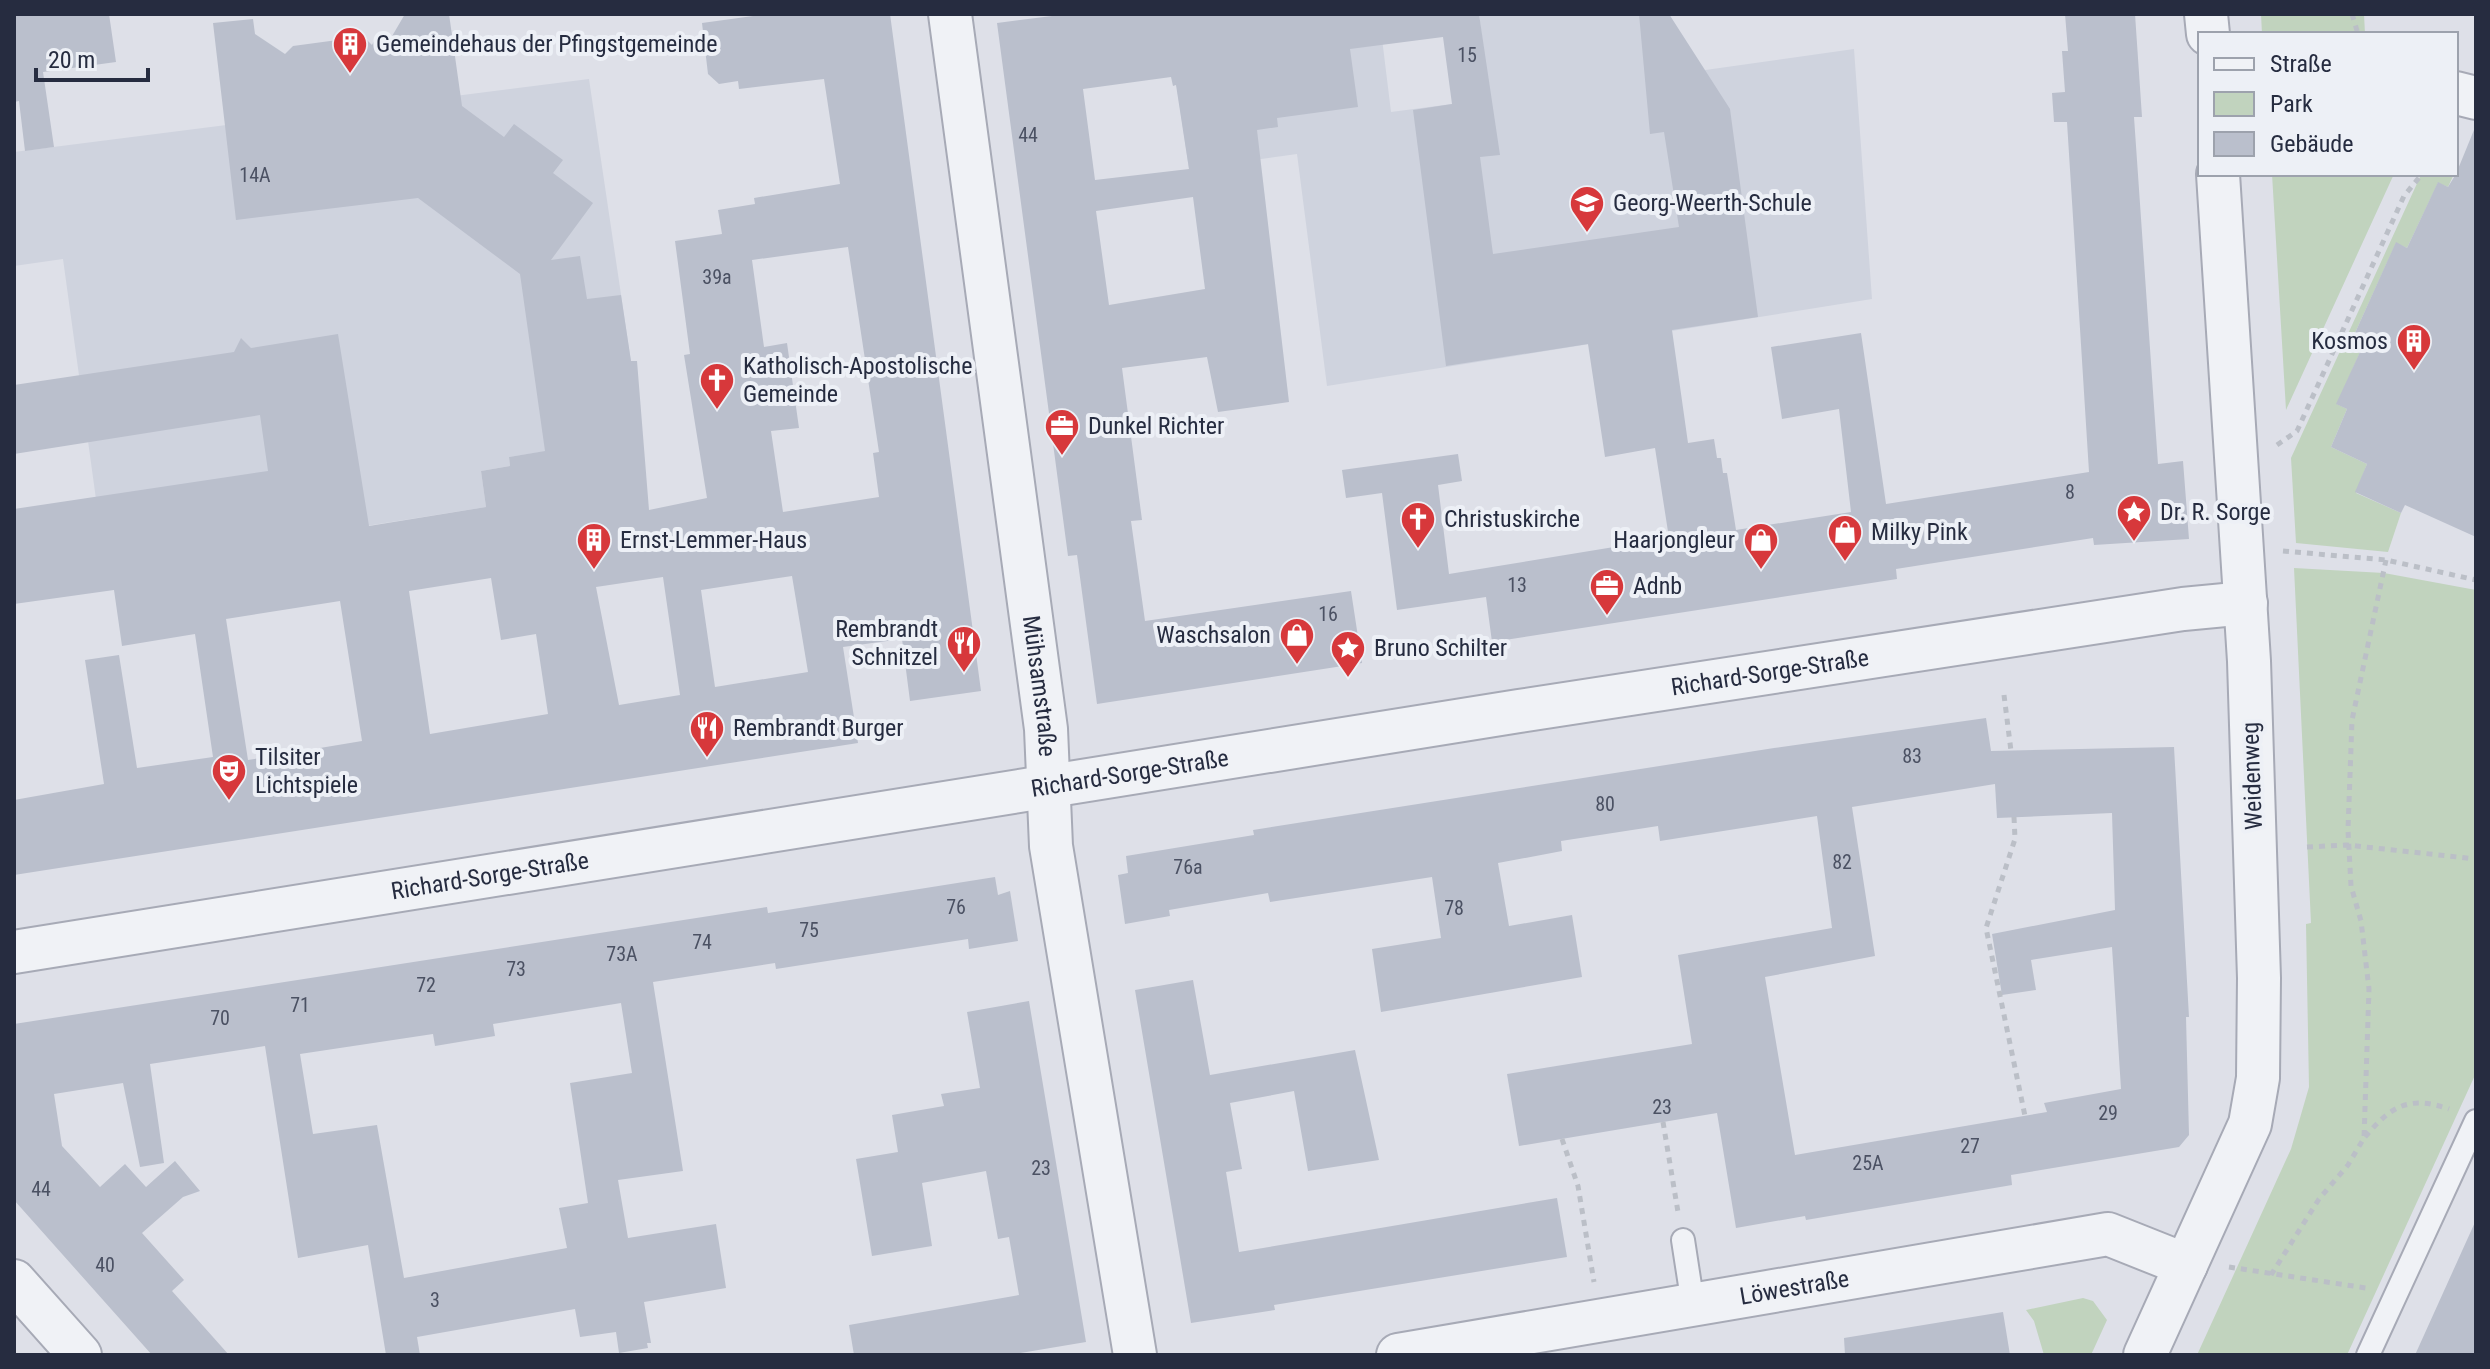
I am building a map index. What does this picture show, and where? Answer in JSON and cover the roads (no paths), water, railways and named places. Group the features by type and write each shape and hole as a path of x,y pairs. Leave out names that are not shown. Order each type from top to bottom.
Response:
{"street":[{"name":"Mühsamstraße","path":"950,14 1046,729 1051,846 1135,1355"},
{"name":"Weidenweg","path":"2145,1355 2250,1124 2258,1078 2259,978 2246,603 2218,176"},
{"name":"Richard-Sorge-Straße","path":"14,952 2161,612 2246,603"},
{"name":"Löwestraße","path":"1398,1355 2108,1234 2186,1265"},
{"path":"14,1281 80,1355"}],"lane":[{"path":"2368,1355 2395,1297 2467,1117"},
{"path":"1683,1240 1693,1305"}],"place":[{"name":"Gemeindehaus der Pfingstgemeinde","path":"350,75"},
{"name":"Georg-Weerth-Schule","path":"1587,234"},
{"name":"Kosmos","path":"2414,372"},
{"name":"Katholisch-Apostolische Gemeinde","path":"717,411"},
{"name":"Dunkel Richter","path":"1062,457"},
{"name":"Dr. R. Sorge","path":"2134,543"},
{"name":"Christuskirche","path":"1418,550"},
{"name":"Milky Pink","path":"1845,563"},
{"name":"Ernst-Lemmer-Haus","path":"594,571"},
{"name":"Haarjongleur","path":"1761,571"},
{"name":"Adnb","path":"1607,617"},
{"name":"Waschsalon","path":"1297,666"},
{"name":"Rembrandt Schnitzel","path":"964,674"},
{"name":"Bruno Schilter","path":"1348,679"},
{"name":"Rembrandt Burger","path":"707,759"},
{"name":"Tilsiter Lichtspiele","path":"229,802"}]}
